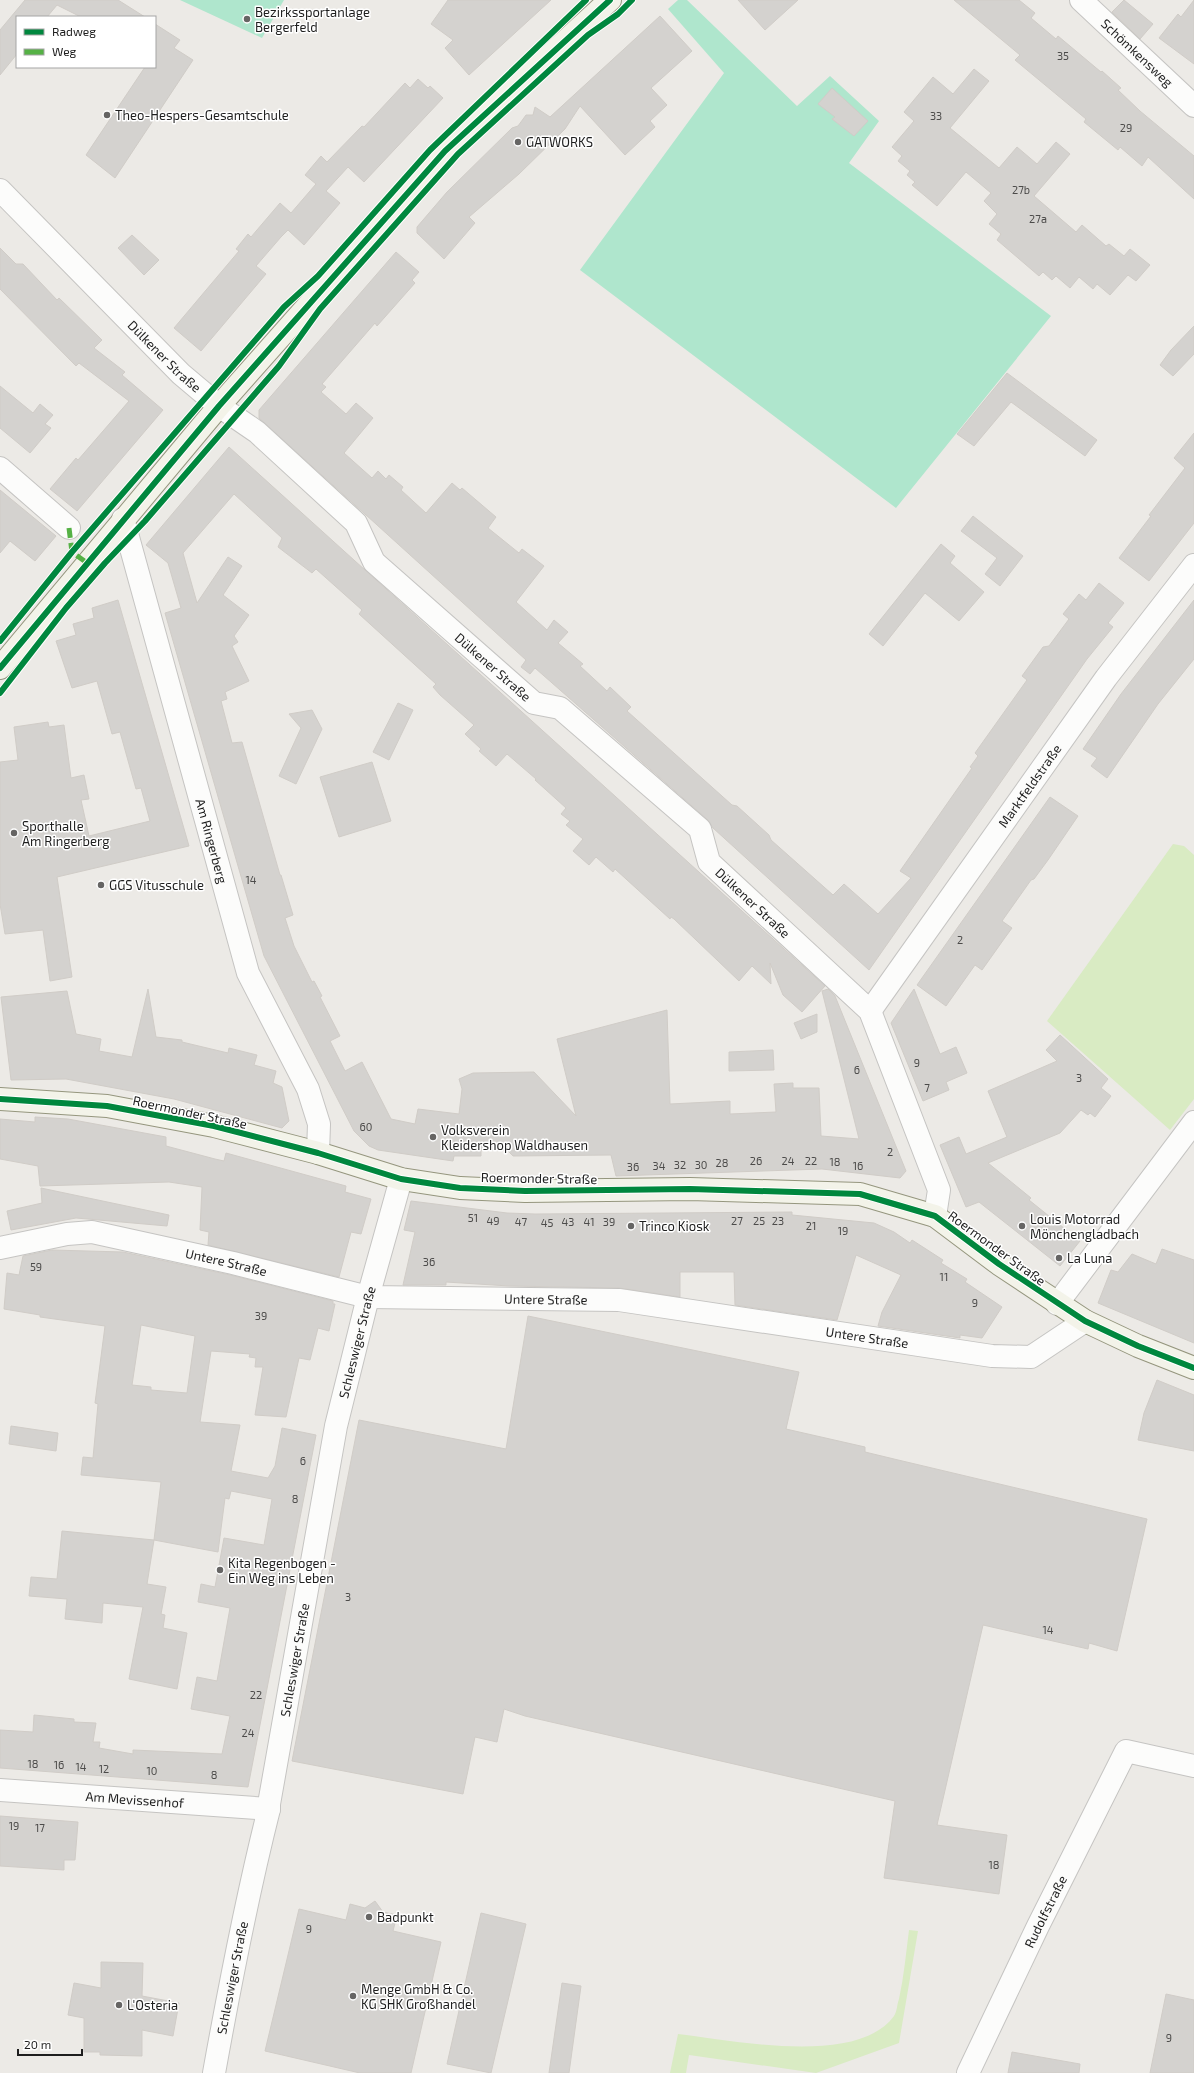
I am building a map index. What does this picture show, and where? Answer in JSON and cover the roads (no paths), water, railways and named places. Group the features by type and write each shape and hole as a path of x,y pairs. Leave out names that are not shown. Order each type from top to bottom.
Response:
{"street":[{"path":"0,668 218,406 445,151 610,0"},
{"name":"Schömkensweg","path":"1081,0 1194,106"},
{"name":"Dülkener Straße","path":"0,190 181,374 218,406 256,432 356,522 374,562 534,703 560,708 700,829 709,862 870,1011 939,1190 935,1216"},
{"path":"0,468 69,528"},
{"name":"Am Ringerberg","path":"123,519 248,973 308,1089 319,1124 318,1153"},
{"name":"Marktfeldstraße","path":"870,1011 1106,678 1194,565"},
{"name":"Roermonder Straße","path":"0,1099 106,1106 214,1126 318,1153 401,1179 460,1188 525,1190 690,1189 860,1194 935,1216 1057,1304 1085,1322 1138,1346 1194,1368"},
{"path":"1057,1304 1194,1122"},
{"name":"Schleswiger Straße","path":"214,2073 240,1938 269,1809 336,1426 368,1297 401,1179"},
{"name":"Untere Straße","path":"0,1248 67,1234 92,1232 233,1263 368,1297 619,1300 992,1356 1031,1357 1085,1322"},
{"name":"Rudolfstraße","path":"968,2073 1038,1926 1126,1751 1194,1766"},
{"name":"Am Mevissenhof","path":"0,1790 269,1809"}],"place":[{"name":"Bezirkssportanlage Bergerfeld","path":"247,19"},
{"name":"Theo-Hespers-Gesamtschule","path":"107,115"},
{"name":"GATWORKS","path":"518,142"},
{"name":"Sporthalle Am Ringerberg","path":"14,833"},
{"name":"GGS Vitusschule","path":"101,885"},
{"name":"Volksverein Kleidershop Waldhausen","path":"433,1137"},
{"name":"Trinco Kiosk","path":"631,1226"},
{"name":"Louis Motorrad Mönchengladbach","path":"1022,1226"},
{"name":"La Luna","path":"1059,1258"},
{"name":"Kita Regenbogen - Ein Weg ins Leben","path":"220,1570"},
{"name":"Badpunkt","path":"369,1917"},
{"name":"Menge GmbH & Co. KG SHK Großhandel","path":"353,1996"},
{"name":"L'Osteria","path":"119,2005"}]}
